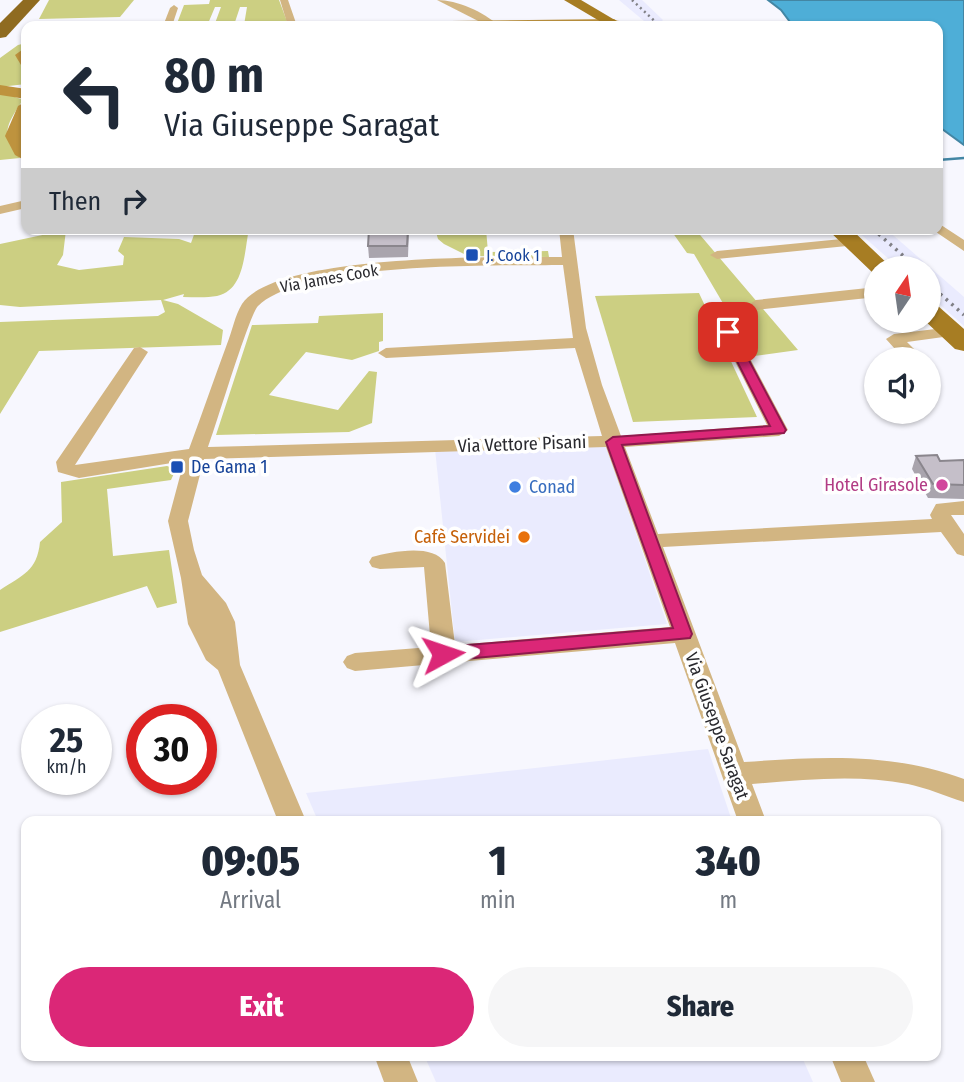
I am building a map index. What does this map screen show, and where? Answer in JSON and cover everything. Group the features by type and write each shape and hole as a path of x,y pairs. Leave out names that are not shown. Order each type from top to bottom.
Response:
{"highway":[{"path":"0,16 17,0"},
{"path":"0,33 32,0"}],"main road":[{"path":"571,0 587,12 607,21"},
{"path":"845,236 868,256"},
{"path":"942,323 958,337"}],"street":[{"path":"284,0 291,21"},
{"path":"441,0 486,21"},
{"path":"169,21 174,8"},
{"path":"487,11 492,21"},
{"path":"17,93 13,136 21,152"},
{"path":"0,210 21,205"},
{"path":"943,231 964,247"},
{"name":"Via Giuseppe Saragat","path":"567,235 581,343 613,442 750,816"},
{"path":"717,255 845,236"},
{"name":"Via James Cook","path":"290,816 228,665 214,654 204,637 196,613 192,578 178,522 182,496 249,305 265,292 305,279 388,268 571,261"},
{"path":"756,305 864,293"},
{"name":"Via Vettore Pisani","path":"140,352 66,461 65,468 79,472 197,453 613,442 779,430 728,332"},
{"path":"903,347 894,338 958,337"},
{"path":"386,353 581,343"},
{"path":"942,518 947,508 964,508"},
{"path":"650,541 942,518"},
{"path":"942,518 964,549"},
{"path":"380,562 421,558 434,563 444,632 443,654"},
{"path":"355,662 683,634"},
{"path":"735,774 852,766 877,767 924,775 964,791"},
{"path":"392,1061 401,1082"},
{"path":"849,1061 858,1082"}],"shaded area":[{"path":"619,0 642,0 663,20 644,21"},
{"path":"862,235 893,235 917,256 885,256"},
{"path":"942,278 964,297 964,326 942,307"},
{"path":"606,446 667,624 455,642 435,449"},
{"path":"708,749 730,816 316,816 306,793"},
{"path":"427,1061 804,1061 813,1082 436,1082"}],"green space":[{"path":"49,0 134,0 120,17 39,19"},
{"path":"210,0 279,0 287,21 245,21 247,7 240,7 235,21 216,21 221,7 215,7 209,21 178,21 184,5 209,4"},
{"path":"21,44 21,52 16,56 21,62 21,85 0,87 0,58"},
{"path":"0,92 21,99 7,131 10,144 20,158 0,160"},
{"path":"42,235 65,235 63,255 57,265 79,270 123,265 124,256 118,251 124,237 179,239 191,243 194,235 248,235 242,269 233,286 226,292 204,297 183,297 184,294 163,300 178,304 223,330 221,345 39,351 0,414 0,322 158,316 165,312 161,300 20,307 0,305 0,244"},
{"path":"437,235 487,235 488,252 548,251 549,257 468,256 438,239"},
{"path":"674,235 700,235 798,350 754,356 694,254 687,253"},
{"path":"699,293 757,417 633,422 595,296"},
{"path":"383,313 383,341 379,342 379,351 352,360 306,352 269,395 338,410 369,371 377,372 372,423 349,432 216,435 252,325 318,323 319,316"},
{"path":"167,466 176,469 171,480 107,489 113,556 169,550 177,603 157,608 147,586 0,632 0,590 28,571 36,560 40,542 62,522 61,482"}],"water":[{"path":"768,0 964,0 964,145 943,130 943,21 789,21"}],"building":[{"path":"369,235 408,235 407,246 368,246"},
{"path":"937,455 940,461 964,460 964,485 933,484 916,456"}],"waterway":[{"path":"943,160 964,158"}],"railway":[{"path":"632,0 655,21"},
{"path":"880,235 903,256"},
{"path":"942,296 964,315"}],"place":[{"name":"J. Cook 1","path":"472,255"},
{"name":"De Gama 1","path":"177,467"},
{"name":"Hotel Girasole","path":"942,485"},
{"name":"Conad","path":"515,487"},
{"name":"Cafè Servidei","path":"524,537"}],"route":[{"path":"443,654 683,634 613,442 779,430 728,332"}]}
